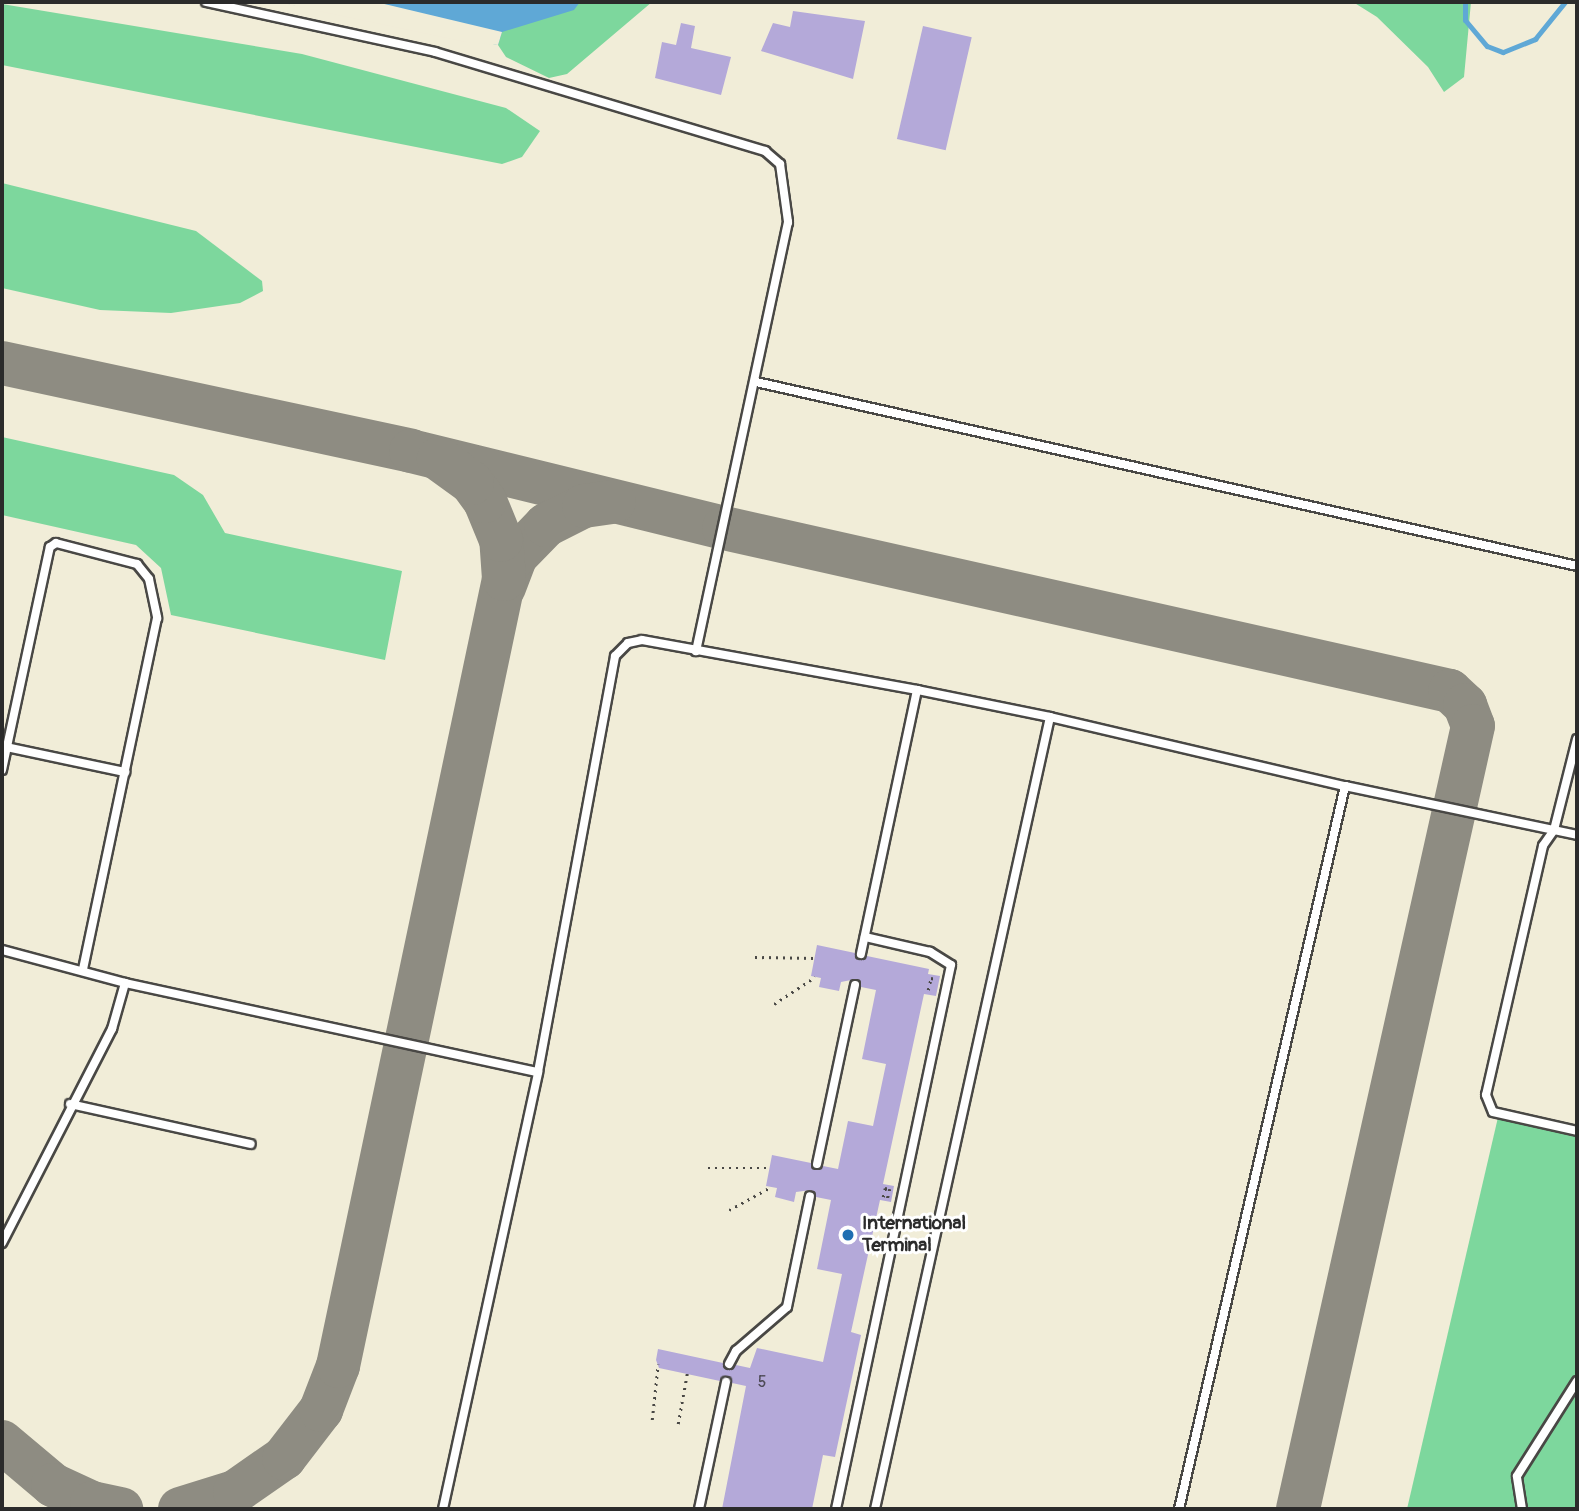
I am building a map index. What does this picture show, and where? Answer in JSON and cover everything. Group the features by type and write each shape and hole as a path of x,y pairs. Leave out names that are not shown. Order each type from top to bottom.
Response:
{"lane":[{"path":"206,2 435,52 765,151 780,164 788,222 756,382 696,651"},
{"path":"756,382 1577,566"},
{"path":"2,770 50,547 57,543 137,564 149,579 157,618 83,968"},
{"path":"443,1509 538,1072 615,656 628,643 642,640 918,690 1577,835"},
{"path":"861,954 918,690"},
{"path":"875,1509 1050,717"},
{"path":"1577,739 1553,830 1543,846 1486,1095 1493,1112 1577,1131"},
{"path":"6,747 125,772"},
{"path":"1179,1509 1345,786"},
{"path":"836,1509 951,965 930,952 865,937"},
{"path":"2,950 83,968 125,983 538,1072"},
{"path":"2,1243 70,1104 112,1030 125,983"},
{"path":"817,1164 855,985"},
{"path":"70,1104 251,1144"},
{"path":"729,1364 736,1351 787,1307 810,1196"},
{"path":"1522,1509 1517,1476 1577,1381"},
{"path":"699,1509 726,1382"}],"path":[{"path":"755,957 814,958"},
{"path":"774,1004 815,977"},
{"path":"928,990 931,978 936,979 933,995"},
{"path":"708,1168 770,1168"},
{"path":"729,1210 771,1187"},
{"path":"883,1197 885,1188 890,1189 887,1201"},
{"path":"652,1420 658,1364"},
{"path":"678,1424 687,1374"}],"green space":[{"path":"278,2 652,2 567,74 549,78 506,57 498,45"},
{"path":"1353,2 1471,2 1464,77 1444,92 1428,67 1377,17"},
{"path":"2,4 302,54 506,108 540,131 522,157 502,164 2,65"},
{"path":"2,183 196,231 262,281 263,291 240,303 171,313 100,310 2,288"},
{"path":"2,437 174,475 203,495 225,533 402,571 385,660 171,615 161,568 136,545 2,515"},
{"path":"1499,1113 1577,1131 1577,1509 1407,1509"}],"water":[{"path":"278,2 580,2 574,10 502,32 498,45"}],"pier":[{"path":"276,2 376,2 502,32 498,45 466,42"}],"building":[{"path":"793,11 865,21 853,79 761,51 773,23 790,27"},
{"path":"681,23 695,26 691,48 731,57 721,95 655,78 662,42 676,45"},
{"path":"923,26 972,37 946,150 897,139"},
{"name":"International Terminal","path":"817,945 855,953 859,960 867,956 929,969 928,974 940,976 936,996 924,994 883,1184 894,1186 891,1202 880,1200 851,1332 861,1335 835,1457 823,1455 812,1509 722,1509 746,1386 732,1383 727,1376 720,1381 659,1368 656,1360 658,1349 723,1363 729,1370 736,1365 750,1368 757,1348 823,1362 842,1274 817,1269 831,1200 816,1197 811,1190 796,1192 794,1202 775,1197 777,1188 766,1186 772,1155 811,1163 815,1170 823,1166 838,1169 848,1121 873,1126 886,1064 862,1059 876,990 861,987 856,979 841,982 839,991 819,987 821,978 811,976"}],"waterway":[{"path":"1465,2 1465,20 1487,46 1503,52 1535,39 1565,2"}],"taxiway":[{"path":"2,363 411,451 724,528 1450,691 1465,705 1473,726 1298,1509"},
{"path":"180,1509 235,1492 284,1458 321,1410 338,1366 504,579 501,540 485,501 472,483 439,459"},
{"path":"504,587 516,556 546,525 584,506 614,502"},
{"path":"2,1442 53,1485 92,1503 121,1509"}],"place":[{"name":"International Terminal","path":"848,1235"}]}
